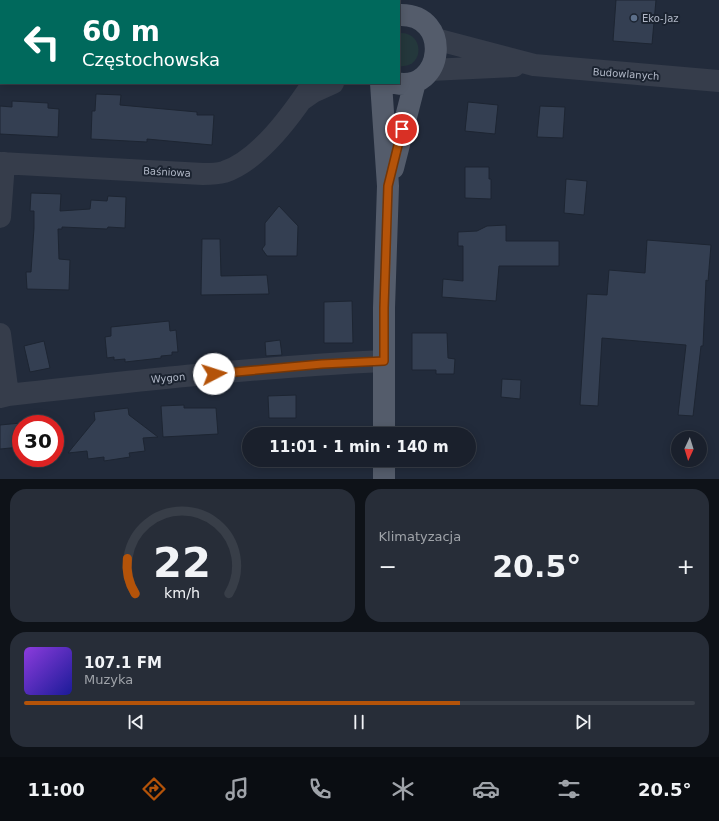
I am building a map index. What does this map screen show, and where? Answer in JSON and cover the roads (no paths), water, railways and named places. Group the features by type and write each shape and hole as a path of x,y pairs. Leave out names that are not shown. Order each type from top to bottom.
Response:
{"main road":[{"path":"388,186 413,78 435,60 437,50 435,39 427,26 407,11"},
{"path":"381,84 388,186 384,308 384,427"},
{"path":"384,467 384,479"}],"street":[{"name":"Budowlanych","path":"435,39 534,65 719,81"},
{"name":"Budowlanych","path":"413,78 534,65"},
{"name":"Baśniowa","path":"2,163 203,174 220,173 249,158 262,147 308,91 313,92 331,84"},
{"path":"0,216 2,163"},
{"path":"0,334 4,396"},
{"name":"Wygon","path":"4,396 306,365 384,361"}],"place":[{"name":"Eko-Jaz","path":"634,18"}]}
